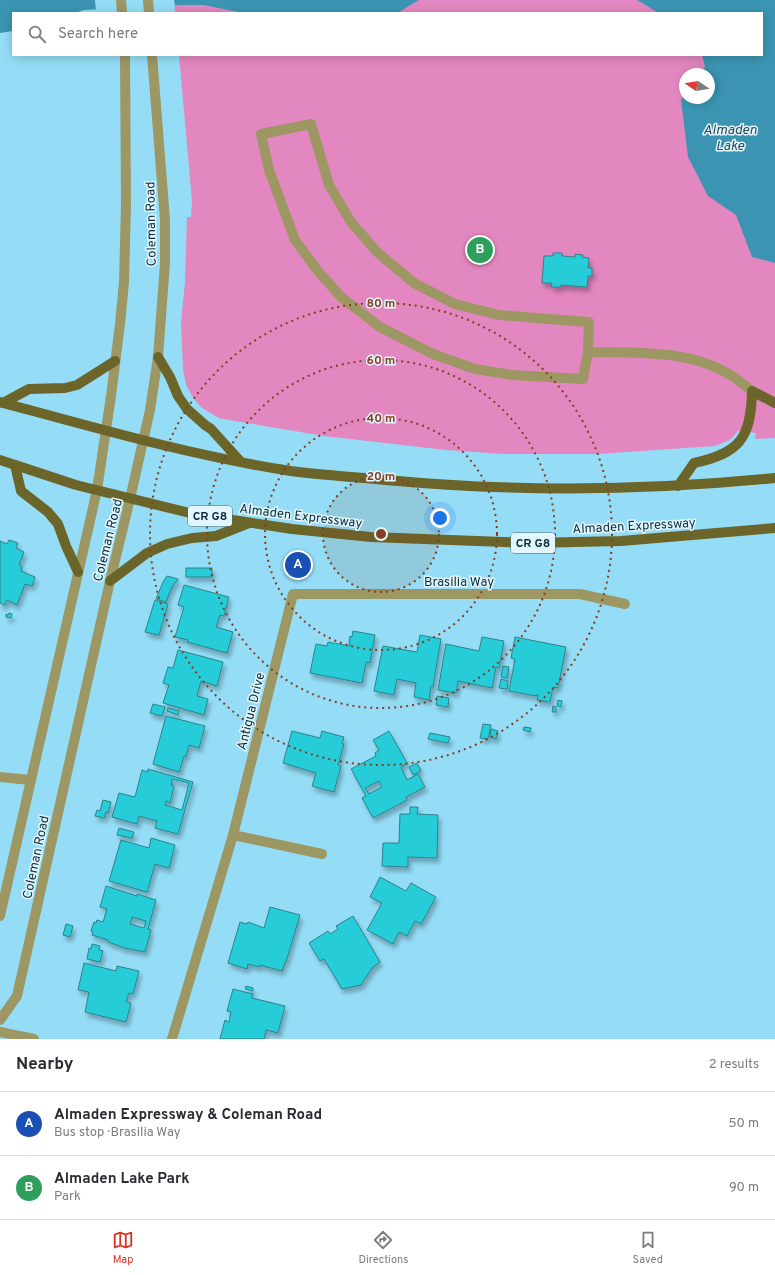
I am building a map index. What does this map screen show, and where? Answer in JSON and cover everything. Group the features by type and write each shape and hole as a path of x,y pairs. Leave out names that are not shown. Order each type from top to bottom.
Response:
{"main road":[{"path":"158,357 170,377 178,396 187,408 211,429 241,462"},
{"path":"1,402 29,389 65,388 77,385 115,361"},
{"path":"678,486 694,464 716,458 729,451 739,443 747,429 752,391 775,403"},
{"path":"1,402 143,440 241,462 300,472 416,483 536,488 678,486 775,478"},
{"name":"Almaden Expressway","path":"0,460 76,485 194,514 250,523 371,537 530,543 621,541 775,528"},
{"path":"15,465 21,491 48,512 58,524 78,572"},
{"path":"110,581 147,553 167,544 192,538 216,536 250,523"}],"street":[{"path":"121,0 122,12"},
{"path":"148,0 149,12"},
{"name":"Coleman Road","path":"0,1020 17,996 150,410 158,357 165,263 165,220 152,59"},
{"name":"Coleman Road","path":"0,916 97,490 106,430 120,324 125,244 126,60"},
{"path":"311,124 329,185 351,222 377,252 414,283 455,304 499,315 589,322 588,352 583,379 513,375 475,369 432,354 380,327 341,297 317,270 295,240 268,170 261,134 311,124"},
{"path":"588,352 651,354 681,357 717,368 732,376 752,391"},
{"name":"Brasilia Way","path":"293,594 580,594 625,604"},
{"name":"Antigua Drive","path":"172,1039 233,835 293,594"},
{"path":"0,777 30,780"},
{"path":"233,835 322,854"},
{"path":"0,1032 34,1039"}],"shaded area":[{"path":"174,0 775,0 775,438 756,439 756,433 738,431 730,440 715,446 598,454 503,454 446,450 324,436 219,418 202,408 194,399 186,385 183,369 181,322 185,282 187,217 191,217 192,201 179,56 763,56 763,12 175,12"}],"water":[{"path":"0,0 419,0 399,12 238,12 204,5 179,5 84,10 78,12 12,12 12,31 0,33"},
{"name":"Almaden Lake","path":"637,0 775,0 775,263 752,257 736,215 708,196 688,157 681,104 715,104 715,68 704,68 702,56 763,56 763,12 657,12"}],"pier":[{"path":"95,0 174,0 175,7 96,11"}],"building":[{"path":"553,253 562,253 562,256 575,257 575,254 583,255 582,257 589,258 588,268 592,268 592,276 588,276 587,287 561,285 561,287 551,287 552,283 542,283 544,256 553,256"},
{"path":"9,540 18,543 16,548 24,552 19,565 22,567 21,571 35,577 32,586 25,584 17,605 7,600 5,605 0,603 0,541 7,544"},
{"path":"186,568 212,568 212,577 186,577"},
{"path":"167,576 178,579 171,589 166,602 156,599"},
{"path":"184,585 229,597 224,616 220,615 216,627 233,632 227,653 187,642 188,640 175,637 184,607 178,605"},
{"path":"155,600 168,604 159,635 145,632"},
{"path":"9,613 12,614 11,618 6,617 6,614 8,615"},
{"path":"353,631 375,635 370,663 366,662 362,683 310,673 316,644 327,646 328,642 350,646 350,636 352,637"},
{"path":"420,635 441,639 433,687 431,686 429,700 414,697 416,683 397,679 394,695 374,691 383,646 417,652"},
{"path":"482,637 504,641 499,668 496,667 492,688 458,681 456,693 438,690 446,644 479,651"},
{"path":"515,637 566,647 558,688 553,687 550,702 537,700 538,695 536,696 509,691 515,659 511,658"},
{"path":"178,650 223,662 217,686 201,681 197,696 208,699 204,715 163,703 169,685 163,683 168,667 173,668"},
{"path":"503,666 509,667 507,678 501,677"},
{"path":"501,679 508,681 507,689 499,688"},
{"path":"437,696 449,698 448,707 436,705"},
{"path":"558,700 562,701 561,707 557,706"},
{"path":"153,704 165,707 162,716 150,713"},
{"path":"553,706 556,707 556,712 552,712"},
{"path":"168,708 179,711 178,715 167,711"},
{"path":"166,716 205,726 199,748 189,745 179,772 153,764"},
{"path":"483,724 491,725 488,739 480,738"},
{"path":"524,727 531,728 530,732 523,730"},
{"path":"491,729 498,731 496,739 490,737"},
{"path":"292,731 320,738 322,731 344,737 342,744 344,744 338,765 341,766 334,792 312,786 316,773 283,763"},
{"path":"389,731 407,763 401,767 407,780 418,774 425,787 406,797 407,800 373,818 362,798 366,796 351,769 376,756 375,753 379,750 373,740","holes":["379,781 382,787 369,794 365,788"]},
{"path":"430,733 450,737 448,743 428,739"},
{"path":"417,763 421,771 413,775 409,767"},
{"path":"148,769 193,782 178,834 155,828 157,821 139,816 137,824 112,817 119,793 135,797 142,770 148,772","holes":["172,779 189,783 182,810 165,805 166,801 170,803 174,786 171,785"]},
{"path":"103,800 111,802 108,813 106,812 104,818 95,816 97,810 100,811"},
{"path":"410,807 418,807 417,814 438,815 437,858 408,857 408,867 382,866 383,843 399,843 400,814 410,814"},
{"path":"119,828 134,832 132,838 117,835"},
{"path":"151,838 175,845 169,868 155,864 147,892 109,881 121,840 149,848"},
{"path":"380,877 406,891 411,883 436,897 421,924 415,921 407,936 399,932 393,944 367,930 382,903 370,897"},
{"path":"106,886 137,896 137,894 156,900 148,929 151,930 145,952 125,948 108,942 108,940 92,935 93,932 91,931 94,922 96,923 97,920 103,922 107,909 100,907","holes":["132,917 146,921 144,928 130,924"]},
{"path":"270,907 300,915 282,971 260,965 259,967 248,964 247,969 228,963 240,922 247,924 248,922 264,928"},
{"path":"353,916 380,962 372,968 361,985 342,989 324,959 320,961 309,943 328,931 330,934 338,929 336,926"},
{"path":"66,924 73,926 70,937 63,935"},
{"path":"92,944 100,946 99,950 103,951 100,962 87,959 89,948 91,949"},
{"path":"84,963 116,971 117,966 139,971 133,994 129,993 126,1002 131,1003 126,1022 85,1012 89,992 78,990"},
{"path":"246,986 253,988 253,991 245,989"},
{"path":"233,989 253,994 252,998 285,1006 278,1033 266,1030 264,1039 220,1039 225,1020 229,1022 231,1012 227,1011"}],"place":[{"name":"Almaden Lake Park","path":"480,250"},
{"name":"Almaden Expressway & Coleman Road","path":"298,565"}]}
